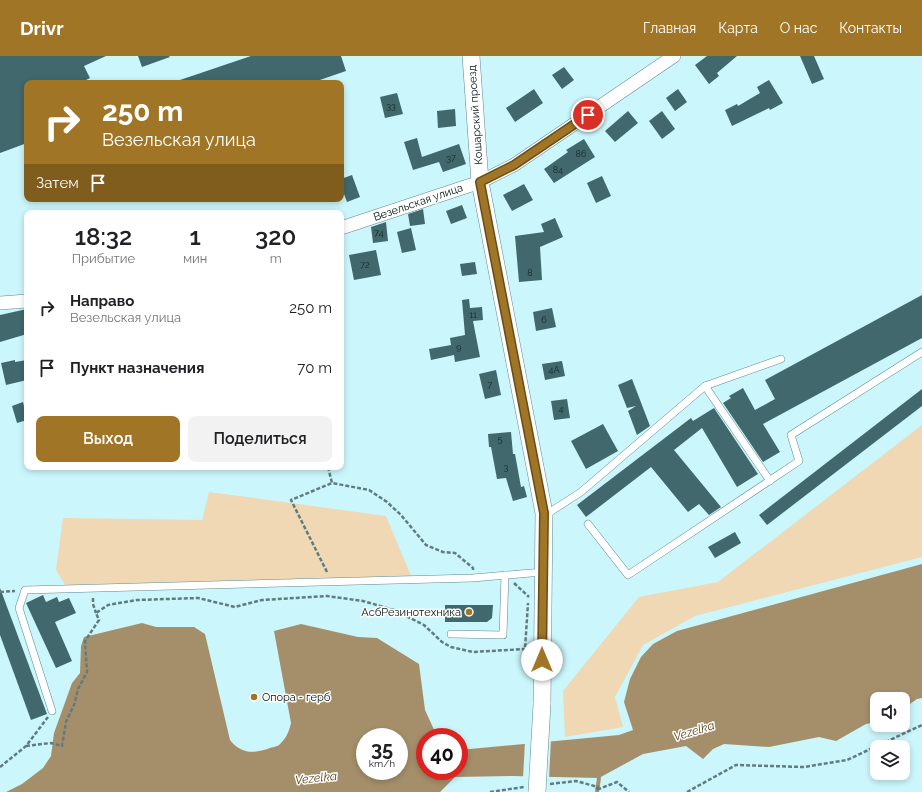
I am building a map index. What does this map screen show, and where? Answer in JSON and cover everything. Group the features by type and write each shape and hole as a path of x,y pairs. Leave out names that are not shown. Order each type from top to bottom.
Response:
{"street":[{"name":"Кошарский проезд","path":"471,56 480,182 544,513 542,704 537,788"},
{"name":"Везельская улица","path":"344,227 480,182 514,165 674,56"},
{"path":"0,303 24,301"}],"lane":[{"path":"588,524 628,575 799,461 791,435 922,352"},
{"path":"544,513 550,512 580,492 705,386 781,360"},
{"path":"705,386 770,481"},
{"path":"52,711 19,608 25,590 473,578 543,572"},
{"path":"451,634 503,635 505,575"}],"path":[{"path":"329,470 332,483"},
{"path":"331,582 291,500 332,483 369,490 387,502 402,515 426,545 443,552 455,553 473,568 473,578"},
{"path":"505,575 530,598"},
{"path":"26,746 51,743 62,746 66,722 74,705 78,689 87,672 85,641 99,620 93,604 93,588"},
{"path":"0,592 25,590"},
{"path":"96,613 108,605 138,600 198,598 235,607 262,600 327,596 362,601 394,610 424,625 442,642 451,647 473,652 525,649 526,606"},
{"path":"0,767 26,746 52,711"},
{"path":"687,792 736,765 804,767 847,760 922,725"},
{"path":"490,792 537,788 576,781 598,787 596,790 617,782 629,792"}],"shaded area":[{"path":"922,425 922,557 695,616 643,645 615,697 623,727 565,737 563,691 639,597 718,582"},
{"path":"209,492 386,516 411,576 65,585 56,570 63,518 202,520"}],"water":[{"name":"Vezelka","path":"922,564 922,698 917,699 910,704 910,692 870,692 870,723 866,724 836,741 819,737 769,747 724,744 713,749 703,759 686,746 643,754 599,778 468,777 468,749 619,735 633,730 624,702 630,679 641,657 653,644 677,631"},
{"name":"Vezelka","path":"142,623 156,627 194,627 205,634 230,740 234,745 248,752 259,751 279,745 289,731 291,723 274,631 301,624 358,637 377,638 419,664 425,710 433,728 416,728 416,780 452,780 440,792 6,792 22,784 43,768 51,756 54,733 72,683 80,673 81,646 84,637"}],"pier":[{"path":"551,739 549,779 523,779 525,741"}],"building":[{"path":"0,56 106,56 84,66 90,78 86,80 24,80 24,144 0,153"},
{"path":"138,56 169,56 170,57 142,67"},
{"path":"251,56 341,56 346,71 320,80 180,80"},
{"path":"707,56 737,56 717,73 719,76 709,84 695,65"},
{"path":"800,56 814,56 824,79 812,84"},
{"path":"564,67 574,80 562,89 552,75"},
{"path":"769,80 783,103 732,126 725,110 737,104 738,106 760,93 757,87"},
{"path":"534,89 543,103 515,122 506,108"},
{"path":"678,89 687,102 675,111 666,98"},
{"path":"397,93 403,114 385,118 380,97"},
{"path":"455,109 456,126 438,128 437,111"},
{"path":"628,111 638,123 615,142 605,131"},
{"path":"662,111 675,129 662,139 649,121"},
{"path":"417,138 422,157 459,144 466,164 443,172 439,162 413,170 404,142"},
{"path":"584,139 595,157 554,183 544,169 568,152 566,150"},
{"path":"352,175 360,197 347,202 344,194 344,178"},
{"path":"602,176 611,196 596,203 587,183"},
{"path":"524,184 533,200 512,211 503,195"},
{"path":"462,205 467,218 451,224 446,211"},
{"path":"423,209 425,224 410,226 408,214"},
{"path":"555,218 563,237 540,247 542,280 519,282 515,236 544,232 541,224"},
{"path":"386,222 388,241 373,243 371,227"},
{"path":"411,228 416,250 402,253 397,232"},
{"path":"376,250 381,275 354,280 349,255"},
{"path":"475,262 477,274 462,276 460,264"},
{"path":"922,295 922,338 763,424 780,452 763,462 723,403 731,398 729,396 743,388 755,410 775,399 765,380"},
{"path":"469,299 470,308 482,307 483,320 473,321 480,357 455,362 454,355 431,360 429,349 451,345 450,338 465,335 462,300"},
{"path":"552,308 556,327 536,331 533,312"},
{"path":"24,310 24,335 0,342 0,315"},
{"path":"15,360 15,362 24,360 24,381 6,385 1,363"},
{"path":"562,361 565,376 545,380 542,364"},
{"path":"496,370 501,395 485,399 479,374"},
{"path":"632,379 650,426 637,435 628,411 636,406 627,408 618,385"},
{"path":"922,389 922,406 767,525 759,515"},
{"path":"567,399 570,418 554,420 551,401"},
{"path":"23,402 24,421 17,423 12,406"},
{"path":"714,408 758,474 737,487 702,428 674,450 721,507 709,515 699,504 688,512 651,467 586,517 577,505 691,418 693,421"},
{"path":"603,424 618,451 586,469 571,441"},
{"path":"511,432 513,454 515,454 521,487 524,486 527,497 513,501 506,478 497,479 491,447 489,447 488,434"},
{"path":"735,532 741,543 715,558 708,547"},
{"path":"0,588 47,714 31,720 0,635"},
{"path":"43,595 46,602 57,597 59,602 69,598 76,613 55,622 72,661 56,668 26,603"},
{"name":"АсбРезинотехника","path":"445,605 493,605 492,618 487,622 445,622"}],"waterway":[{"path":"597,792 599,778"}],"place":[{"name":"АсбРезинотехника","path":"469,612"},
{"name":"Опора - герб","path":"254,697"}],"route":[{"path":"542,660 544,513 480,182 514,165 588,115"}]}
